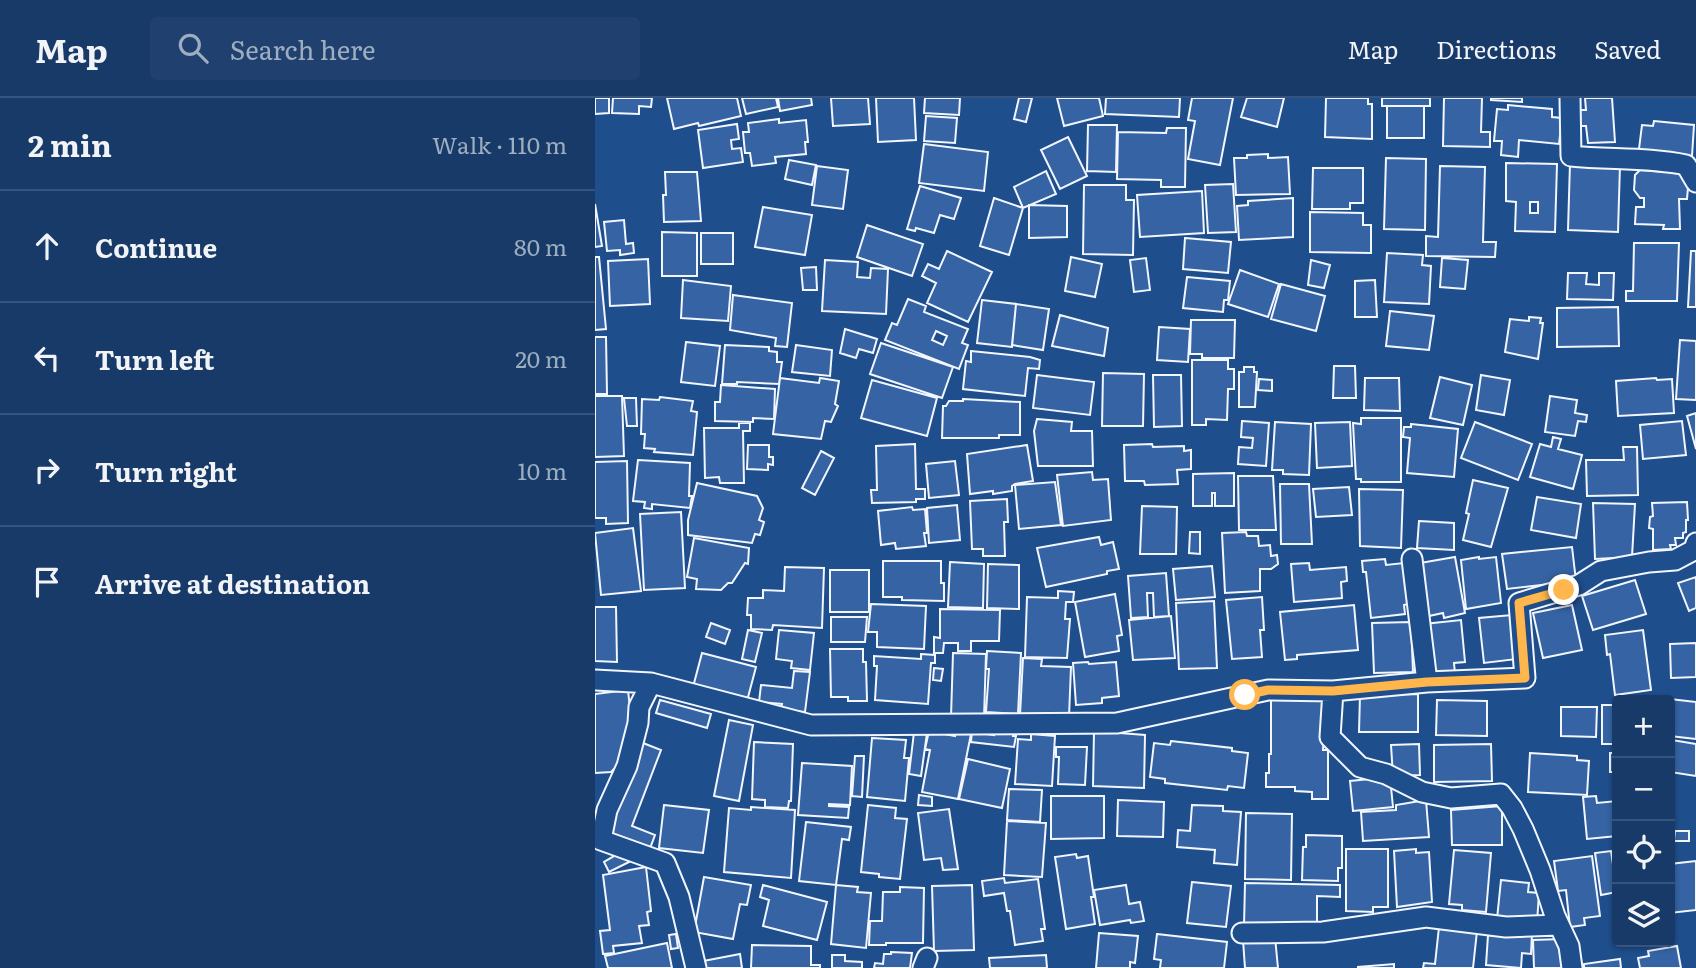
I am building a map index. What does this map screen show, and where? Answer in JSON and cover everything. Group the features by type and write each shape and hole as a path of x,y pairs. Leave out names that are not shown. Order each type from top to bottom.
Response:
{"street":[{"path":"1570,98 1571,156 1666,161 1686,165 1696,182"},
{"path":"595,680 651,683 811,725 1117,723 1268,690 1333,691 1427,682 1525,678 1519,603 1579,585 1601,571 1675,560 1694,550 1696,543"},
{"path":"1412,559 1427,682"},
{"path":"651,683 639,707 638,723 627,766 607,810 598,840 665,863 679,897 696,968"},
{"path":"1333,691 1330,737 1360,767 1386,774 1422,792 1451,798 1501,794 1523,829 1569,946 1572,968"},
{"path":"1242,933 1323,932 1426,917 1506,927 1559,925"}],"building":[{"path":"595,98 609,98 609,113 595,114"},
{"path":"613,98 652,98 651,107 639,106 639,114 612,113"},
{"path":"667,98 737,98 741,116 674,129"},
{"path":"742,98 776,98 778,107 746,114"},
{"path":"778,98 811,98 812,105 780,111"},
{"path":"831,98 868,98 870,124 833,126"},
{"path":"876,98 914,98 916,140 878,142"},
{"path":"925,98 960,98 959,115 924,113"},
{"path":"1019,98 1032,98 1026,122 1014,119"},
{"path":"1057,98 1099,98 1103,116 1064,126"},
{"path":"1106,98 1180,98 1179,117 1105,114"},
{"path":"1192,98 1233,98 1220,165 1188,159 1195,121 1188,120"},
{"path":"1247,98 1284,98 1277,127 1241,117"},
{"path":"1326,98 1368,98 1368,104 1372,104 1372,139 1325,137"},
{"path":"1382,98 1430,98 1430,106 1382,106"},
{"path":"1444,98 1482,98 1481,132 1490,132 1490,147 1443,146"},
{"path":"1522,98 1522,102 1491,100"},
{"path":"1585,98 1612,98 1615,142 1588,143 1586,126 1578,126 1578,110 1586,110"},
{"path":"1508,105 1552,109 1552,117 1562,118 1559,144 1519,140 1518,157 1501,155 1502,141 1494,141 1497,109 1508,110"},
{"path":"1387,106 1424,106 1424,138 1387,138"},
{"path":"926,116 957,118 955,143 924,141"},
{"path":"779,119 779,123 806,120 806,154 775,157 776,163 752,166 750,153 745,153 743,132 749,132 748,123"},
{"path":"1654,121 1694,125 1692,156 1638,157 1642,125 1653,126"},
{"path":"737,124 739,139 731,140 732,149 741,148 743,162 703,168 698,130"},
{"path":"1088,125 1117,125 1116,172 1087,171"},
{"path":"1167,128 1186,128 1185,187 1161,187 1161,180 1117,179 1118,132 1166,133"},
{"path":"1068,137 1087,176 1060,189 1041,150"},
{"path":"924,144 988,152 984,191 919,183"},
{"path":"1268,154 1268,158 1288,157 1290,194 1236,195 1234,158"},
{"path":"1386,158 1426,159 1425,230 1384,229"},
{"path":"789,160 816,165 812,185 785,179"},
{"path":"1506,163 1557,164 1555,232 1515,231 1516,202 1506,201","holes":["1530,202 1538,202 1538,213 1530,213"]},
{"path":"1570,163 1620,165 1618,232 1568,230"},
{"path":"1663,165 1681,166 1689,176 1687,199 1679,199 1680,229 1663,229 1664,225 1635,224 1636,207 1644,207 1644,198 1640,198 1634,190 1635,175 1640,170 1663,172"},
{"path":"817,166 848,170 843,209 812,205"},
{"path":"1440,166 1485,167 1483,242 1496,242 1495,257 1426,256 1426,236 1438,237"},
{"path":"1313,168 1363,168 1363,203 1350,203 1350,209 1312,209"},
{"path":"1046,171 1056,194 1023,208 1014,187"},
{"path":"665,172 697,172 701,221 664,222"},
{"path":"1233,184 1236,232 1208,233 1205,185"},
{"path":"1084,185 1126,185 1126,200 1134,200 1133,255 1083,254"},
{"path":"920,186 961,198 954,219 940,215 934,233 916,228 915,231 907,229"},
{"path":"1202,191 1204,233 1140,237 1137,195"},
{"path":"994,198 1023,208 1009,255 980,246"},
{"path":"1293,198 1293,237 1239,240 1237,206 1248,205 1248,201"},
{"path":"595,204 602,246 595,247"},
{"path":"1029,205 1067,206 1067,237 1029,238"},
{"path":"763,207 812,215 805,255 755,247"},
{"path":"1310,212 1363,213 1363,225 1371,225 1371,253 1310,252"},
{"path":"624,220 626,244 633,243 634,253 620,255 620,250 607,251 604,222"},
{"path":"867,225 923,244 912,276 857,257"},
{"path":"662,232 697,233 697,276 662,276"},
{"path":"701,233 733,233 733,264 701,264"},
{"path":"1185,238 1231,242 1228,273 1183,269"},
{"path":"1634,243 1679,243 1677,301 1626,301 1626,291 1633,291"},
{"path":"947,251 992,272 968,322 927,303 936,283 922,276 928,264 939,269"},
{"path":"1691,251 1696,251 1696,307 1688,307"},
{"path":"1387,253 1423,255 1422,265 1431,266 1429,304 1384,302"},
{"path":"595,257 599,257 606,329 595,330"},
{"path":"1071,257 1102,264 1095,297 1065,291"},
{"path":"1146,258 1150,290 1134,292 1130,260"},
{"path":"1442,258 1468,260 1465,289 1440,287"},
{"path":"648,259 650,304 610,306 608,261"},
{"path":"825,260 858,262 857,277 870,278 871,268 888,269 886,314 822,311"},
{"path":"1311,260 1330,265 1324,288 1308,285"},
{"path":"816,267 817,290 803,290 801,268"},
{"path":"1240,270 1279,284 1268,317 1228,304"},
{"path":"1568,273 1587,273 1586,284 1599,285 1599,273 1614,273 1613,300 1567,299"},
{"path":"1187,277 1230,281 1228,300 1224,300 1223,312 1183,308"},
{"path":"683,280 731,286 728,321 681,318"},
{"path":"1375,280 1377,317 1355,317 1355,281"},
{"path":"1281,284 1325,296 1316,331 1271,319"},
{"path":"733,295 792,303 787,347 775,346 776,338 730,330"},
{"path":"908,299 926,306 924,312 968,329 962,343 968,345 959,369 885,340 892,323 897,325","holes":["936,331 947,336 943,345 932,340"]},
{"path":"982,300 1016,304 1012,347 977,343"},
{"path":"1016,304 1049,309 1043,350 1012,345"},
{"path":"1618,307 1619,346 1557,347 1557,308"},
{"path":"1390,311 1434,316 1429,350 1386,346"},
{"path":"1060,315 1108,328 1104,356 1052,346"},
{"path":"1529,317 1541,318 1540,323 1543,323 1538,359 1505,352 1510,319 1529,321"},
{"path":"1191,320 1235,320 1234,358 1202,358 1202,354 1190,354"},
{"path":"1159,327 1190,329 1188,362 1157,360"},
{"path":"845,329 877,339 873,353 859,349 856,358 840,353"},
{"path":"595,337 606,337 607,394 595,394"},
{"path":"1680,340 1696,341 1696,400 1676,399"},
{"path":"686,342 720,346 715,386 681,382"},
{"path":"881,343 953,367 942,398 870,374"},
{"path":"725,345 769,347 769,351 777,352 777,362 782,362 779,384 722,384"},
{"path":"796,345 832,350 830,376 792,372"},
{"path":"971,351 1030,357 1040,360 1039,369 1028,368 1025,396 963,389 966,361 971,362"},
{"path":"1192,360 1228,360 1228,369 1234,369 1234,389 1228,389 1227,420 1206,419 1206,425 1192,425"},
{"path":"1334,366 1355,366 1356,398 1333,398"},
{"path":"1244,367 1254,367 1254,372 1257,372 1255,407 1239,407 1239,372 1244,372"},
{"path":"1103,373 1144,374 1143,426 1102,426"},
{"path":"1037,375 1094,382 1090,415 1033,408"},
{"path":"1153,375 1181,375 1182,426 1154,427"},
{"path":"1481,375 1510,380 1504,415 1476,410"},
{"path":"1440,377 1472,385 1463,425 1430,418"},
{"path":"780,378 819,383 820,378 839,381 835,404 838,406 831,422 825,421 821,439 773,434"},
{"path":"1365,378 1399,378 1400,411 1364,410"},
{"path":"1259,379 1272,380 1272,391 1258,390"},
{"path":"1672,379 1674,413 1618,416 1616,381"},
{"path":"872,380 937,398 927,436 861,418"},
{"path":"721,385 775,389 774,419 753,418 753,422 715,421 715,402 720,402"},
{"path":"595,396 622,396 624,456 595,457"},
{"path":"1550,396 1577,400 1575,413 1587,415 1586,422 1578,421 1575,436 1545,432"},
{"path":"660,397 693,401 691,411 697,412 693,455 654,452 655,449 644,448 645,434 641,434 642,399 659,400"},
{"path":"624,398 636,398 637,426 627,426"},
{"path":"963,399 1020,402 1020,435 999,435 999,438 942,438 943,406 949,401"},
{"path":"1696,413 1696,449 1687,416"},
{"path":"1361,418 1401,418 1401,482 1361,482 1361,479 1356,479 1353,423 1361,424"},
{"path":"1037,419 1072,422 1071,431 1092,431 1093,466 1038,466 1034,431"},
{"path":"1242,421 1269,423 1266,466 1238,464 1239,447 1252,448 1253,438 1241,437"},
{"path":"1682,421 1686,455 1643,459 1640,425"},
{"path":"1275,422 1311,424 1309,475 1283,474 1283,470 1272,470"},
{"path":"1350,422 1352,466 1317,468 1315,423"},
{"path":"1475,422 1532,444 1518,480 1461,458"},
{"path":"739,423 750,423 750,431 743,431 744,483 720,483 719,477 705,478 704,428 739,428"},
{"path":"1411,424 1458,429 1454,477 1407,473 1410,438 1403,437 1404,427 1411,427"},
{"path":"1553,437 1561,439 1558,449 1582,455 1573,489 1530,477 1540,444 1551,447"},
{"path":"915,444 916,489 925,489 925,499 916,499 916,502 872,503 871,490 877,490 876,446"},
{"path":"1152,444 1153,447 1184,446 1184,451 1191,450 1191,469 1177,470 1178,484 1145,485 1144,481 1125,481 1124,445"},
{"path":"748,445 769,445 769,457 773,457 773,465 768,464 768,470 747,469"},
{"path":"1027,445 1033,481 1015,484 1012,491 970,494 967,454"},
{"path":"1623,447 1637,447 1638,495 1587,496 1586,460 1624,460"},
{"path":"821,451 834,458 815,495 802,488"},
{"path":"638,460 690,463 690,508 652,504 652,509 644,508 645,502 633,501"},
{"path":"627,461 628,523 606,524 606,518 595,518 595,462"},
{"path":"955,461 959,495 929,498 926,464"},
{"path":"1092,472 1093,480 1108,479 1111,520 1063,526 1057,475"},
{"path":"1234,473 1234,506 1215,506 1215,493 1212,493 1212,506 1193,506 1193,474"},
{"path":"1238,476 1273,476 1276,530 1239,530"},
{"path":"1473,480 1508,488 1491,547 1463,540"},
{"path":"1055,482 1061,525 1019,529 1015,485"},
{"path":"697,483 757,496 763,508 759,520 764,522 760,535 755,534 752,543 688,535 688,520"},
{"path":"1280,484 1309,484 1312,544 1281,544"},
{"path":"1349,487 1352,515 1316,517 1313,489"},
{"path":"1359,489 1403,490 1401,548 1360,546"},
{"path":"1537,497 1581,504 1576,538 1531,530"},
{"path":"1007,499 1008,522 1004,522 1005,556 983,556 983,549 972,549 970,501"},
{"path":"1687,502 1688,520 1683,538 1675,538 1676,545 1670,545 1671,549 1653,550 1653,529 1649,528 1650,517 1653,516 1652,503"},
{"path":"1593,503 1635,504 1632,557 1595,559"},
{"path":"957,505 960,540 929,543 927,508"},
{"path":"1142,506 1177,507 1176,554 1140,554"},
{"path":"912,507 913,510 925,509 926,546 896,549 895,543 881,545 878,511"},
{"path":"681,512 685,588 644,590 640,514"},
{"path":"1419,521 1454,523 1454,550 1417,548"},
{"path":"633,528 641,591 601,595 595,533"},
{"path":"1190,532 1200,532 1200,554 1189,553"},
{"path":"1246,532 1247,536 1258,536 1259,546 1270,545 1271,556 1277,555 1278,564 1271,569 1260,569 1260,591 1225,593 1222,533"},
{"path":"1099,537 1101,545 1113,542 1119,569 1046,587 1037,548"},
{"path":"694,538 749,548 748,564 745,563 732,583 728,583 721,590 696,589 697,579 687,577"},
{"path":"1572,547 1576,581 1507,589 1502,554"},
{"path":"1455,557 1465,613 1444,618 1443,613 1429,616 1420,563"},
{"path":"1496,557 1501,603 1466,609 1461,560"},
{"path":"1385,559 1386,565 1404,563 1408,604 1404,605 1405,614 1371,618 1366,572 1363,572 1362,561"},
{"path":"883,561 941,561 944,601 883,597"},
{"path":"950,562 984,564 983,608 948,607"},
{"path":"1309,563 1310,570 1346,567 1347,581 1341,582 1342,598 1294,602 1291,564"},
{"path":"988,564 1019,565 1019,609 987,608"},
{"path":"1212,566 1215,597 1176,600 1173,569"},
{"path":"785,567 824,568 822,628 773,625 772,630 751,629 751,615 747,615 748,598 763,598 763,590 784,591"},
{"path":"830,570 869,570 869,612 830,612"},
{"path":"1166,573 1169,616 1154,617 1153,593 1147,593 1148,617 1131,618 1128,576"},
{"path":"1696,577 1696,608 1689,611 1678,583"},
{"path":"1635,580 1646,614 1593,630 1582,596"},
{"path":"1058,591 1074,592 1073,602 1066,602 1065,619 1070,619 1067,658 1025,657 1027,597 1058,598"},
{"path":"1115,594 1122,635 1117,636 1119,651 1085,657 1075,602"},
{"path":"1262,597 1262,657 1232,659 1226,600"},
{"path":"1214,601 1217,668 1179,669 1176,603"},
{"path":"871,604 926,606 924,649 877,647 877,632 868,632"},
{"path":"1354,605 1358,650 1297,655 1297,659 1285,660 1280,612"},
{"path":"1572,605 1582,650 1543,658 1533,613"},
{"path":"595,607 616,607 617,662 595,661"},
{"path":"940,609 1000,610 999,641 971,641 971,651 958,651 958,643 944,643 943,653 934,653 934,637 940,638"},
{"path":"1512,615 1517,659 1484,663 1479,618"},
{"path":"1171,616 1175,658 1133,660 1129,620"},
{"path":"831,617 867,617 865,642 831,642"},
{"path":"1461,620 1465,662 1454,663 1455,674 1429,676 1424,624"},
{"path":"1411,622 1413,672 1374,673 1372,623"},
{"path":"711,623 730,630 725,644 706,637"},
{"path":"748,630 762,633 755,662 742,659"},
{"path":"779,630 814,633 810,670 791,668 792,661 776,659"},
{"path":"1643,630 1651,690 1615,695 1605,635"},
{"path":"1696,643 1696,677 1671,678 1670,644"},
{"path":"830,649 863,649 867,701 831,697"},
{"path":"987,651 1021,653 1018,714 986,712 989,669 986,669"},
{"path":"702,653 756,667 747,701 693,687"},
{"path":"953,653 986,654 984,718 951,717"},
{"path":"921,654 935,655 935,663 931,663 928,704 875,700 877,666 874,666 874,656 921,659"},
{"path":"1023,658 1042,659 1041,666 1071,667 1069,717 1020,715"},
{"path":"1116,662 1119,696 1102,698 1102,703 1076,705 1073,663"},
{"path":"934,668 943,669 941,681 933,680"},
{"path":"794,671 810,672 805,712 781,710 782,704 759,702 761,685 792,688"},
{"path":"628,690 632,728 623,760 611,772 595,773 595,694"},
{"path":"1418,694 1418,732 1359,732 1360,695"},
{"path":"1271,698 1326,698 1323,750 1328,750 1328,799 1312,799 1312,792 1295,791 1295,787 1266,787 1271,754"},
{"path":"660,700 711,714 707,728 656,713"},
{"path":"1437,700 1487,701 1487,736 1436,735"},
{"path":"1675,700 1696,702 1696,739 1675,737"},
{"path":"1602,705 1612,705 1612,744 1602,744"},
{"path":"1561,707 1597,707 1596,737 1561,736"},
{"path":"729,720 753,725 739,801 714,796"},
{"path":"915,724 928,726 921,776 909,774"},
{"path":"1005,728 1014,729 1014,747 971,742 972,732 1004,734"},
{"path":"929,731 955,736 956,731 971,734 958,799 922,792 930,750 925,749"},
{"path":"1094,731 1145,735 1144,788 1093,786"},
{"path":"1031,734 1055,736 1052,786 1015,784 1018,739 1031,740"},
{"path":"872,738 906,740 904,758 909,758 905,801 867,797"},
{"path":"1675,740 1696,744 1696,776 1675,773"},
{"path":"1171,741 1232,748 1232,751 1248,753 1244,788 1228,786 1227,790 1165,783 1165,779 1150,777 1154,743 1170,745"},
{"path":"754,742 793,744 791,801 788,808 765,807 765,800 752,799"},
{"path":"643,743 661,750 632,826 655,835 649,851 608,836"},
{"path":"1419,744 1420,775 1393,776 1391,745"},
{"path":"1491,744 1492,781 1434,782 1434,745"},
{"path":"1056,747 1087,747 1085,785 1058,784 1059,757 1056,757"},
{"path":"1530,753 1577,756 1577,760 1589,761 1587,795 1528,792"},
{"path":"1610,753 1612,753 1612,772"},
{"path":"855,756 864,756 862,797 852,796"},
{"path":"968,759 1010,769 1002,808 959,799"},
{"path":"802,763 852,766 850,805 829,804 849,807 848,818 798,815"},
{"path":"1390,777 1393,807 1353,811 1350,781"},
{"path":"1009,789 1042,790 1040,822 1007,820"},
{"path":"919,795 932,797 932,806 918,805"},
{"path":"1051,796 1104,796 1104,838 1051,839"},
{"path":"1596,796 1597,803 1612,802 1612,836 1587,839 1583,797"},
{"path":"1118,800 1164,802 1163,837 1117,836"},
{"path":"1426,800 1429,837 1363,841 1361,812 1396,810 1396,805"},
{"path":"664,805 709,810 703,853 659,848"},
{"path":"868,805 896,808 895,818 907,819 900,879 861,872"},
{"path":"1192,805 1223,806 1223,811 1241,812 1237,865 1214,863 1215,850 1177,847 1178,830 1190,831"},
{"path":"1502,806 1502,845 1452,845 1451,810"},
{"path":"751,807 795,810 791,878 724,872 729,808 751,810"},
{"path":"949,809 958,869 943,870 941,858 924,860 918,813"},
{"path":"1246,813 1292,814 1291,880 1245,879"},
{"path":"1007,821 1046,823 1042,877 1004,875"},
{"path":"806,822 851,827 849,840 842,839 836,885 799,881"},
{"path":"1675,831 1689,831 1689,841 1675,841"},
{"path":"1306,835 1342,836 1342,868 1338,868 1338,881 1302,880"},
{"path":"1346,849 1388,849 1388,907 1373,907 1373,912 1346,911"},
{"path":"1416,849 1416,853 1429,852 1432,902 1397,907 1394,851"},
{"path":"1454,850 1491,853 1486,912 1462,910 1462,905 1449,904"},
{"path":"623,851 629,862 609,872 604,862"},
{"path":"1611,851 1612,893 1601,895 1595,853"},
{"path":"1076,854 1077,858 1088,856 1095,924 1066,929 1055,857"},
{"path":"1592,856 1600,916 1584,918 1585,925 1570,927 1566,890 1558,891 1554,861"},
{"path":"1696,861 1696,910 1675,912 1675,863"},
{"path":"646,867 651,911 647,912 649,925 639,926 642,943 613,946 614,953 603,954 600,931 610,930 603,875"},
{"path":"704,877 751,885 747,905 740,904 733,939 694,932"},
{"path":"1004,878 1005,883 1038,879 1045,929 1041,929 1043,941 1015,945 1010,911 1007,911 1004,893 984,896 982,881"},
{"path":"1501,880 1529,883 1528,892 1539,893 1537,923 1497,919"},
{"path":"1192,882 1231,886 1226,927 1187,923"},
{"path":"1245,883 1340,885 1340,897 1317,896 1317,927 1244,926"},
{"path":"763,885 827,902 817,940 763,926 769,900 760,897"},
{"path":"836,885 858,887 857,892 871,893 866,948 831,944"},
{"path":"972,885 974,950 934,951 932,886"},
{"path":"1126,885 1129,904 1140,902 1144,921 1131,923 1130,920 1100,925 1094,890"},
{"path":"900,887 924,888 923,943 869,945 870,921 882,921 883,892 900,892"},
{"path":"1439,927 1477,931 1473,968 1423,968 1424,963 1435,964"},
{"path":"1521,932 1532,933 1531,954 1522,953 1521,968 1486,965 1488,935 1521,937"},
{"path":"1099,933 1138,936 1135,963 1130,962 1130,968 1096,968"},
{"path":"676,934 678,948 671,949 669,935"},
{"path":"1157,934 1227,942 1224,968 1160,968 1161,960 1154,959"},
{"path":"1275,937 1278,968 1245,968 1243,940"},
{"path":"1562,939 1567,968 1534,968 1533,940"},
{"path":"667,943 672,968 608,968 605,956"},
{"path":"752,945 811,946 811,965 820,965 820,968 751,968"},
{"path":"1675,946 1681,968 1640,968 1638,958 1649,956 1648,951"},
{"path":"912,953 910,968 874,968 875,963 883,964 884,954"},
{"path":"740,954 742,968 699,968 698,962"},
{"path":"832,955 845,955 845,961 862,962 862,968 832,968"},
{"path":"1046,955 1047,968 990,968 989,958"},
{"path":"1620,959 1621,968 1584,968 1584,964"},
{"path":"1394,964 1394,968 1358,968 1358,967"}],"route":[{"path":"1245,695 1268,690 1333,691 1427,682 1525,678 1519,603 1564,590"}]}
